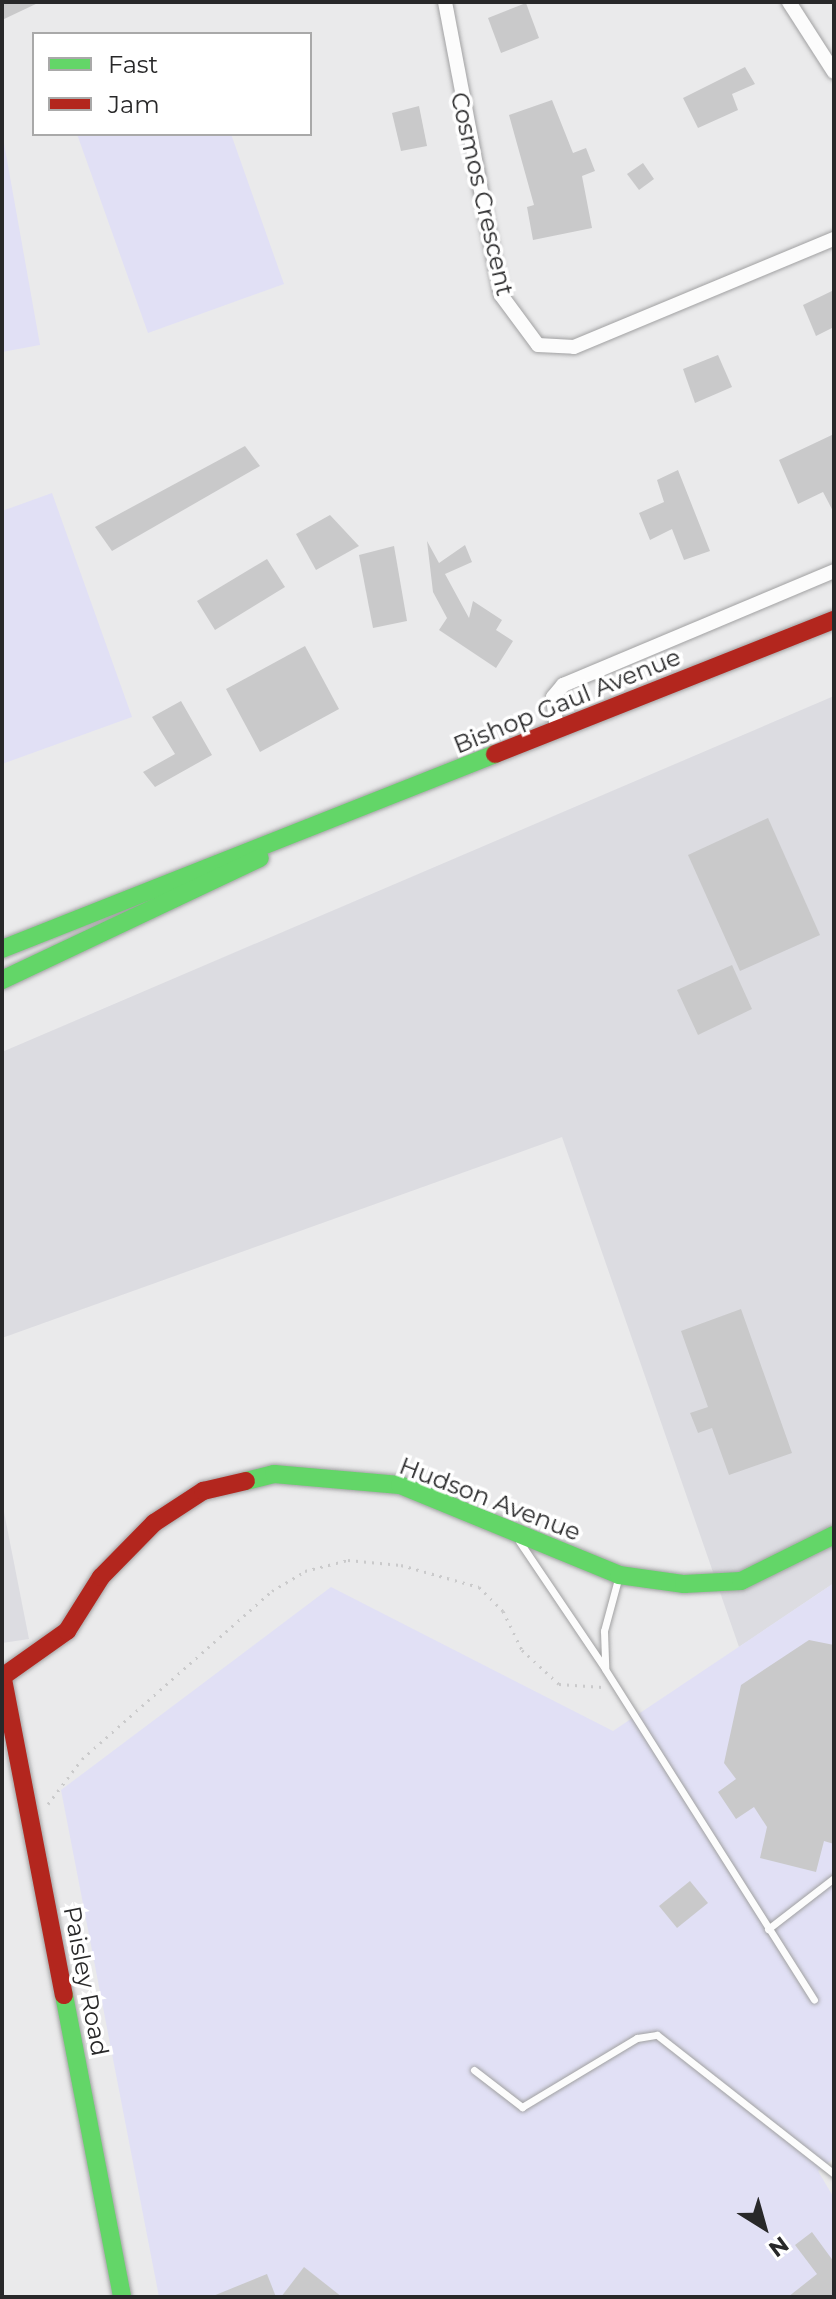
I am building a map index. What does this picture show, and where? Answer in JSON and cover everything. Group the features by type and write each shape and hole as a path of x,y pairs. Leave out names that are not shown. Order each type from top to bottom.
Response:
{"main road":[{"name":"Bishop Gaul Avenue","path":"2,949 318,828 834,620"},
{"name":"Bishop Gaul Avenue","path":"2,980 79,946 318,828"},
{"path":"2,940 28,939"},
{"path":"2,998 79,946"},
{"name":"Hudson Avenue","path":"2,1676 67,1631 122,1555 203,1491 274,1474 331,1475 400,1485 619,1575 684,1584 741,1581 834,1535"},
{"name":"Paisley Road","path":"2,1676 122,2297"}],"street":[{"name":"Cosmos Crescent","path":"445,2 501,295 538,345 574,347 834,239"},
{"path":"809,2 792,6 834,72"},
{"path":"557,730 553,697 563,685 834,571"}],"lane":[{"path":"514,1534 605,1669 814,1999"},
{"path":"605,1669 604,1631 619,1575"},
{"path":"768,1929 834,1878"},
{"path":"474,2070 522,2107 637,2038 657,2035 834,2174"}],"path":[{"path":"31,1825 82,1759 272,1591 305,1571 348,1560 401,1565 479,1587 503,1611 522,1650 559,1684 615,1688"}],"shaded area":[{"path":"2,132 40,345 2,352"},
{"path":"78,136 232,136 284,284 148,333"},
{"path":"52,493 132,717 2,764 2,511"},
{"path":"834,696 834,1583 739,1647 562,1137 2,1338 2,1052"},
{"path":"2,1502 29,1639 2,1643"},
{"path":"834,1583 834,2158 818,2171 834,2198 834,2297 159,2297 61,1790 331,1587 613,1731"}],"building":[{"path":"2,2 40,2 2,20"},
{"path":"526,3 539,38 501,53 488,18"},
{"path":"745,67 755,84 732,94 738,110 698,128 683,98"},
{"path":"552,100 573,153 586,148 595,171 582,176 592,228 533,240 527,207 534,205 509,115"},
{"path":"419,106 427,146 401,151 392,113"},
{"path":"643,163 654,179 639,190 627,174"},
{"path":"834,290 834,327 816,336 803,305"},
{"path":"718,355 732,387 695,403 683,369"},
{"path":"834,434 834,513 823,492 798,504 779,460"},
{"path":"245,446 260,466 112,551 95,527"},
{"path":"678,470 710,551 684,560 672,529 650,540 639,513 664,502 657,480"},
{"path":"330,515 359,546 316,570 296,534"},
{"path":"427,541 439,563 465,545 472,562 445,574 469,618 473,601 502,620 496,630 513,641 496,668 439,630 447,618 433,592"},
{"path":"394,546 407,621 373,628 359,555"},
{"path":"267,559 285,587 215,630 197,601"},
{"path":"305,646 339,709 260,752 226,689"},
{"path":"181,701 212,755 155,787 143,772 175,754 152,717"},
{"path":"768,818 820,935 740,971 688,855"},
{"path":"732,965 752,1009 698,1035 677,990"},
{"path":"741,1309 792,1453 729,1475 712,1428 698,1433 690,1413 708,1407 681,1331"},
{"path":"809,1640 834,1645 834,1844 824,1841 816,1872 760,1858 767,1827 754,1807 736,1819 718,1792 736,1779 724,1763 741,1685"},
{"path":"690,1881 708,1903 677,1928 659,1906"},
{"path":"812,2232 834,2262 834,2297 788,2297 817,2274 795,2245"},
{"path":"304,2267 342,2297 281,2297"},
{"path":"267,2274 276,2297 213,2297 213,2296"}],"traffic: fast":[{"path":"2,949 495,754"},
{"path":"2,980 260,858"},
{"path":"246,1481 274,1474 400,1485 619,1575 684,1584 741,1581 834,1535"},
{"path":"64,1995 122,2297"}],"traffic: jam":[{"path":"495,754 834,620"},
{"path":"2,1677 67,1631 101,1577 154,1523 203,1491 246,1481"},
{"path":"2,1674 64,1995"}]}
